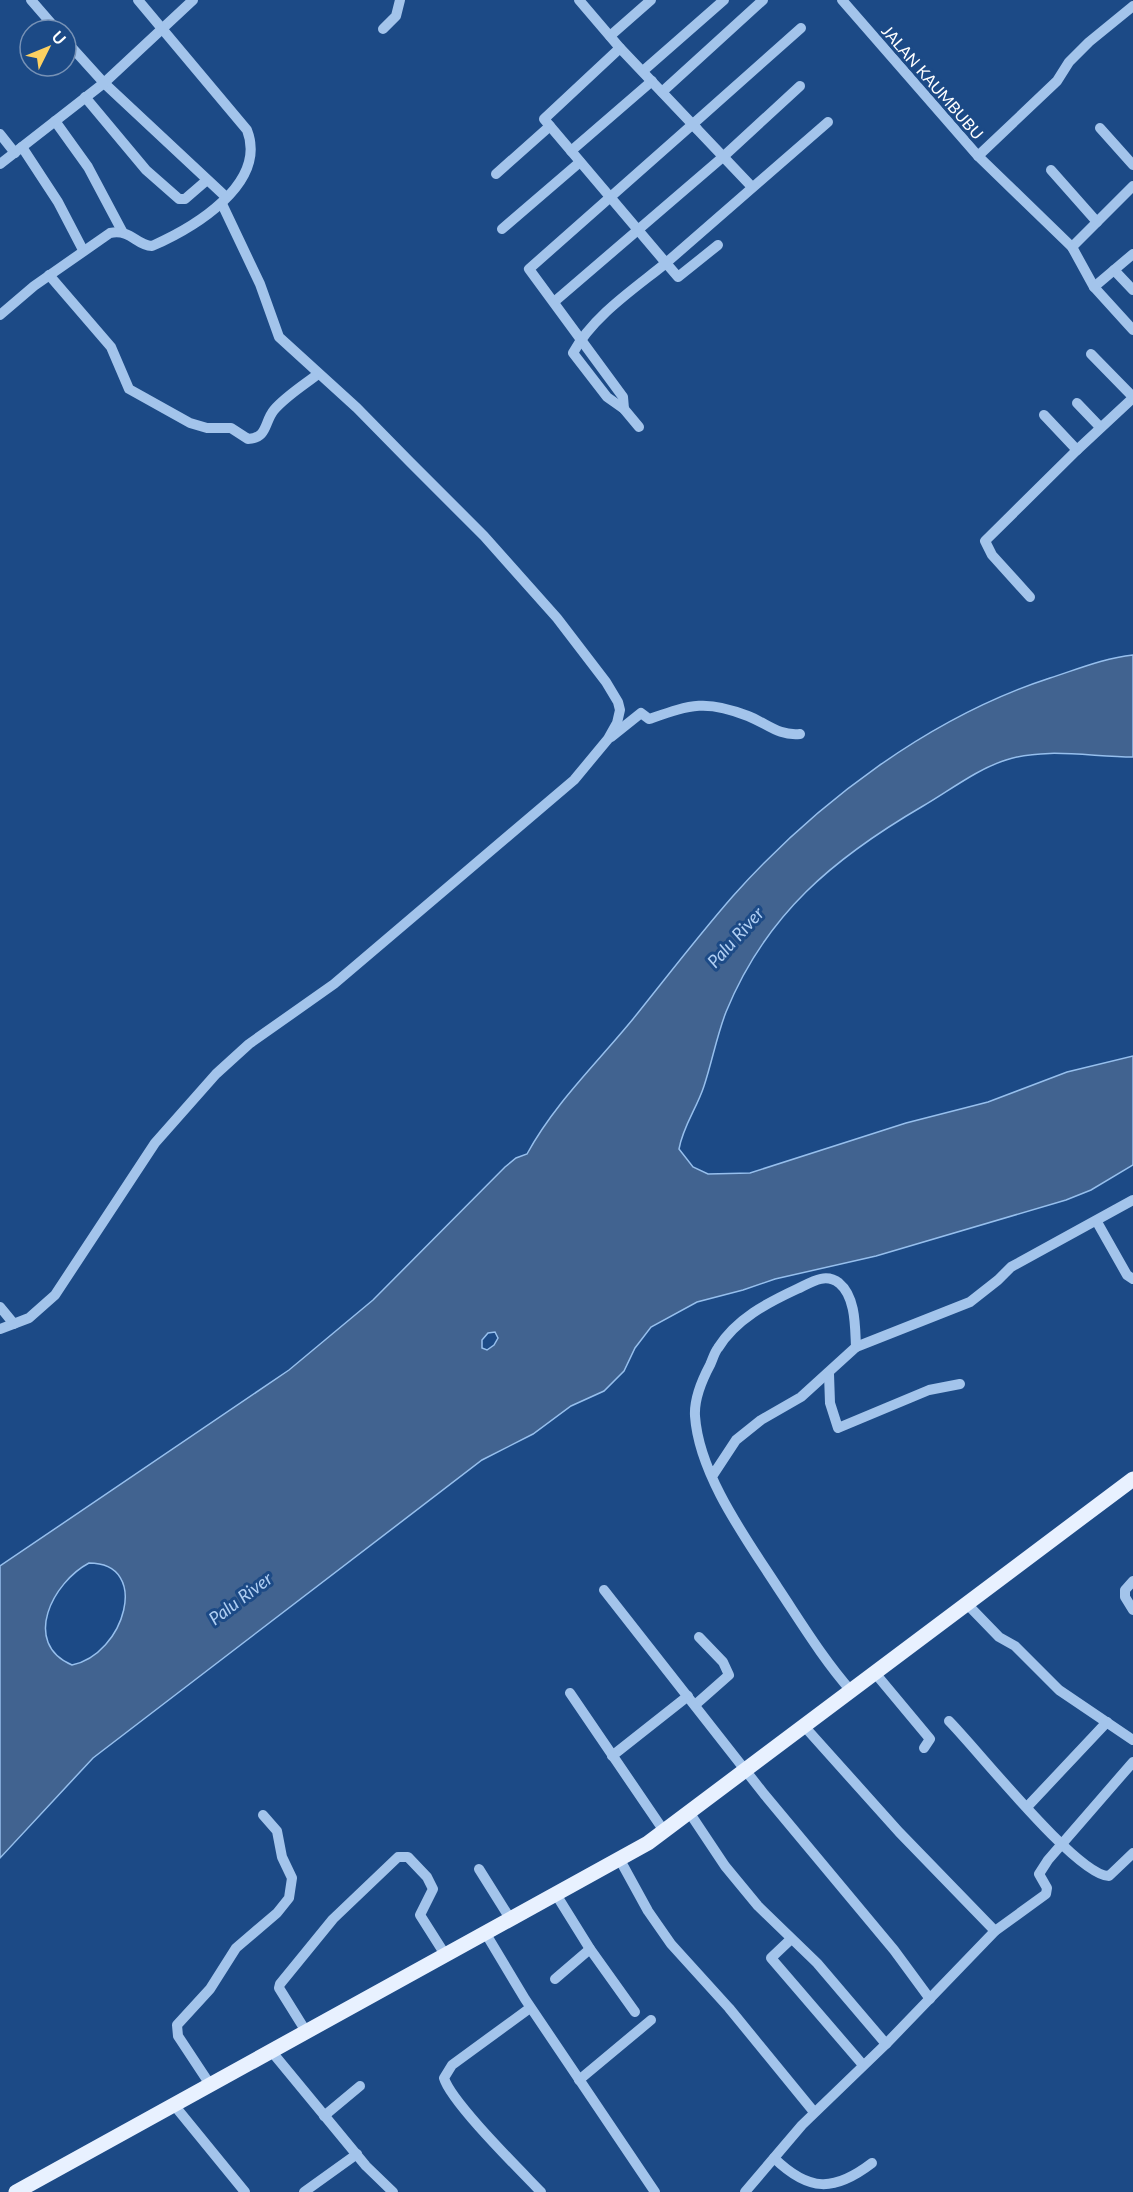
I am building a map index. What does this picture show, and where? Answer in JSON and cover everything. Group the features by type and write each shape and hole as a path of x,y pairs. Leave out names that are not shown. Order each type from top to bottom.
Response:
{"main road":[{"path":"17,2192 620,1860 664,1831 852,1692 1133,1479"}],"street":[{"path":"31,0 47,18"},
{"path":"55,121 88,167 123,231 144,244 152,246 224,201 247,169 252,156 250,138 242,122 138,0"},
{"path":"0,164 104,83 193,0"},
{"path":"383,29 396,16 400,0"},
{"path":"579,0 620,48 752,187"},
{"path":"610,36 651,0"},
{"path":"643,71 724,0"},
{"path":"662,92 763,0"},
{"name":"JALAN KAUMBUBU","path":"842,0 978,156 1072,247 1094,286 1133,330"},
{"path":"978,156 1057,81 1069,62 1089,42 1133,6"},
{"path":"581,338 530,269 609,196 801,28"},
{"path":"620,48 544,119 678,277 718,245"},
{"path":"0,1329 29,1318 55,1295 154,1143 216,1074 249,1044 334,984 574,780 608,739 617,723 620,710 606,682 557,618 484,536 357,408 279,337 260,284 224,201 207,180 104,83 78,54"},
{"path":"571,151 652,81"},
{"path":"554,302 724,156 800,87"},
{"path":"85,97 146,170 179,200 185,199 207,180"},
{"path":"639,427 624,409 607,397 573,353 581,338 623,298 666,264 828,122"},
{"path":"496,174 550,126"},
{"path":"1100,128 1133,165"},
{"path":"0,134 18,150 58,202 83,250"},
{"path":"502,229 579,161"},
{"path":"1051,170 1097,222"},
{"path":"1072,247 1133,186"},
{"path":"0,315 83,250 110,233 123,231"},
{"path":"1094,286 1133,254"},
{"path":"1114,270 1133,290"},
{"path":"49,275 111,347 129,389 190,423 207,428 231,428 248,439 255,438 266,431 275,408 318,374"},
{"path":"1030,597 992,555 985,541 1133,398 1091,354"},
{"path":"1077,403 1100,428"},
{"path":"1044,415 1077,450"},
{"path":"608,739 640,713 649,719 698,705 749,717 785,735 800,734"},
{"path":"712,1475 736,1440 761,1420 801,1397 829,1374 856,1347 970,1302 1011,1267 1097,1222 1133,1200"},
{"path":"1097,1222 1127,1275 1133,1279"},
{"path":"852,1692 810,1640 743,1534 712,1475 698,1431 696,1401 704,1375 717,1349 736,1324 782,1297 828,1277 841,1284 854,1312 856,1347"},
{"path":"0,1307 14,1324"},
{"path":"829,1374 831,1403 838,1428 929,1390 960,1384"},
{"path":"1133,1581 1125,1590 1125,1597 1133,1610"},
{"path":"604,1590 745,1769 894,1950 930,1999"},
{"path":"967,1604 999,1637 1015,1646 1059,1690 1133,1740"},
{"path":"612,1756 729,1675 723,1662 699,1637"},
{"path":"875,1673 930,1739 924,1748"},
{"path":"570,1693 664,1831"},
{"path":"949,1721 1060,1842 1088,1867 1106,1876 1114,1872 1133,1853"},
{"path":"1027,1807 1107,1722"},
{"path":"804,1726 899,1832 995,1930"},
{"path":"745,2192 814,2112 886,2044 995,1930 1046,1894 1047,1887 1039,1874 1060,1842 1133,1762"},
{"path":"689,1812 725,1866 790,1940 817,1963 886,2044"},
{"path":"211,2086 178,2036 177,2025 210,1989 236,1948 277,1913 289,1898 292,1878 282,1857 277,1831 263,1815"},
{"path":"307,2033 279,1988 280,1983 333,1919 398,1857 408,1857 431,1883 433,1889 420,1915 446,1956"},
{"path":"620,1860 648,1911 671,1944 729,2008 814,2112"},
{"path":"479,1869 511,1920"},
{"path":"557,1896 590,1949 635,2012"},
{"path":"486,1934 530,2008 655,2192"},
{"path":"790,1940 771,1958 863,2065"},
{"path":"555,1979 590,1949"},
{"path":"530,2008 452,2066 444,2078 446,2087 467,2112 541,2192"},
{"path":"579,2080 651,2020"},
{"path":"272,2052 324,2116 393,2192"},
{"path":"324,2116 360,2086"},
{"path":"174,2105 245,2192"},
{"path":"304,2192 357,2154"},
{"path":"774,2158 797,2182 807,2188 817,2190 846,2187 872,2163"}],"water":[{"name":"Palu River","path":"1133,655 1133,757 1037,754 1006,760 984,769 860,846 832,868 782,917 742,977 726,1012 704,1086 679,1149 693,1167 708,1174 750,1173 906,1123 988,1102 1067,1072 1133,1056 1133,1165 1091,1190 1066,1200 876,1256 775,1279 697,1302 651,1327 635,1348 624,1371 604,1391 571,1406 533,1434 482,1460 93,1758 0,1858 0,1566 289,1370 373,1300 505,1167 516,1158 527,1154 563,1101 733,896 766,861 839,796 878,766 919,739 962,715 1050,678 1091,664","holes":["495,1332 498,1338 494,1345 487,1350 482,1348 482,1340 488,1333","89,1563 108,1567 120,1578 125,1593 124,1610 117,1628 105,1645 90,1658 72,1665 57,1655 48,1642 45,1628 54,1598 64,1584"]}]}
